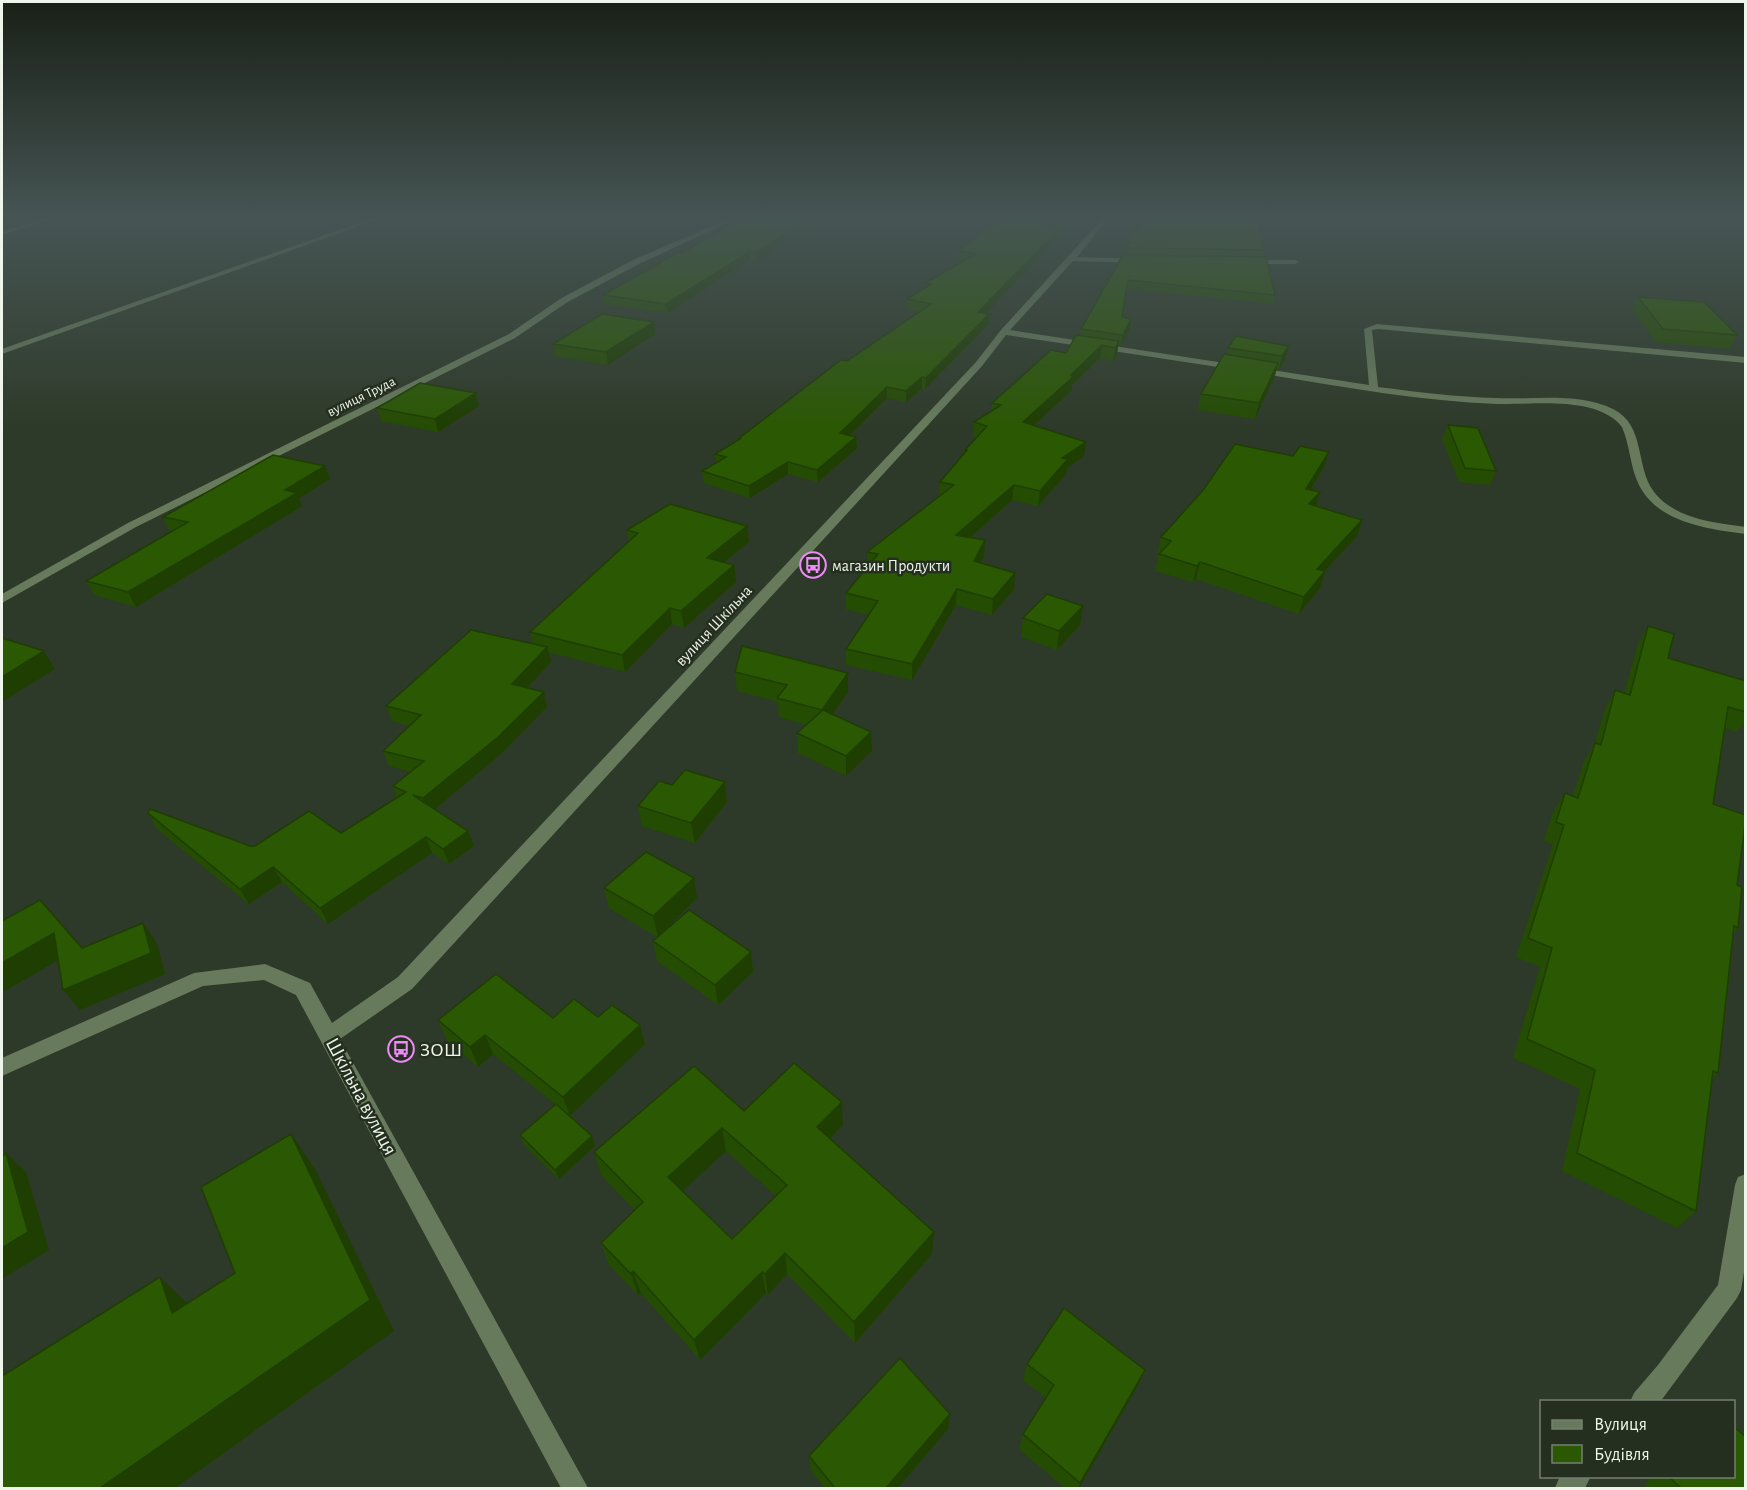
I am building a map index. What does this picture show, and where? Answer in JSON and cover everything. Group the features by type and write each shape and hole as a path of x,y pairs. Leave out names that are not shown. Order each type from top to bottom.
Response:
{"street":[{"path":"2,352 175,289"},
{"name":"вулиця Труда","path":"2,599 132,525 495,345 585,289"},
{"name":"вулиця Шкільна","path":"329,1036 405,983 971,372 1044,289"},
{"path":"1374,389 1368,329 1377,326 1746,360"},
{"path":"1004,332 1374,389 1460,399 1579,404 1611,411 1622,419 1628,429 1642,481 1657,500 1686,518 1746,531"},
{"name":"Шкільна вулиця","path":"2,1067 201,978 265,972 303,989 574,1488"},
{"path":"1644,1400 1667,1374 1729,1290 1746,1185"}],"building":[{"path":"614,289 691,289 666,304 603,295"},
{"path":"924,289 1001,289 978,312 989,314 926,378 922,377 906,391 887,387 840,433 856,437 817,470 788,462 749,486 702,471 726,457 715,454 740,439 738,439 841,360 847,361 931,304 907,299"},
{"path":"1104,289 1127,289 1122,317 1131,319 1123,335 1081,329"},
{"path":"1212,289 1273,289 1275,295"},
{"path":"1638,297 1704,302 1737,335 1663,329"},
{"path":"602,314 654,322 606,352 553,344"},
{"path":"1076,335 1119,341 1115,348 1102,345 1071,375 1073,377 1023,422 1086,442 1062,458 1068,459 1040,491 1014,485 956,535 985,540 974,561 1015,573 993,599 957,589 912,664 846,649 878,601 846,593 878,554 867,552 954,485 940,482 987,426 974,422 1001,405 992,403 1051,350 1066,353"},
{"path":"1236,336 1289,346 1282,356 1228,348"},
{"path":"1224,354 1278,363 1259,403 1201,394"},
{"path":"420,383 476,393 435,419 377,408"},
{"path":"1448,425 1478,428 1496,471 1465,468"},
{"path":"1235,444 1293,456 1300,446 1329,452 1306,489 1320,492 1309,504 1362,520 1317,569 1325,571 1304,597 1200,562 1197,566 1159,554 1171,541 1161,537 1204,489"},
{"path":"273,455 325,466 285,490 297,493 128,592 86,581 188,522 163,517"},
{"path":"670,504 747,526 707,558 734,565 681,611 670,608 622,655 530,632 638,533 627,530"},
{"path":"1047,594 1083,606 1059,631 1023,618"},
{"path":"1648,626 1674,634 1668,658 1746,681 1746,712 1728,707 1713,804 1746,815 1746,818 1737,885 1742,887 1738,928 1734,926 1718,1073 1713,1071 1696,1211 1577,1153 1595,1070 1527,1039 1552,948 1528,938 1564,825 1556,822 1565,793 1578,798 1595,743 1601,745 1615,690 1630,695"},
{"path":"471,630 547,647 512,684 544,692 497,738 423,798 413,795 468,831 443,849 426,837 320,908 273,867 240,889 148,813 150,809 250,846 255,846 309,811 341,833 406,792 393,786 424,761 383,751 421,715 386,706"},
{"path":"2,638 44,651 2,677"},
{"path":"742,646 848,673 822,710 777,698 787,685 735,672"},
{"path":"823,710 871,732 846,756 797,733"},
{"path":"685,770 725,782 691,823 638,806 659,781 672,785"},
{"path":"646,852 694,878 653,916 604,888"},
{"path":"40,900 82,948 143,923 151,953 63,990 54,933 2,963 2,921"},
{"path":"689,910 751,952 715,985 653,941"},
{"path":"496,974 553,1018 574,999 598,1017 612,1005 640,1025 563,1097 485,1035 470,1047 438,1020"},
{"path":"794,1063 842,1102 817,1127 934,1232 854,1322 785,1253 765,1274 762,1272 694,1340 633,1271 631,1274 601,1243 643,1202 594,1152 694,1066 744,1111","holes":["722,1128 787,1185 732,1239 668,1177"]},
{"path":"556,1104 592,1136 555,1170 520,1135"},
{"path":"291,1134 370,1300 100,1488 2,1488 2,1376 160,1277 172,1313 235,1273 201,1187"},
{"path":"6,1153 28,1232 2,1248 2,1157"},
{"path":"1064,1308 1145,1370 1080,1483 1023,1434 1054,1385 1027,1364"},
{"path":"900,1358 950,1414 886,1488 835,1488 809,1456"},
{"path":"1735,1428 1746,1437 1746,1488 1681,1488 1670,1478 1735,1478"}],"place":[{"name":"магазин Продукти","path":"813,565"},
{"name":"ЗОШ","path":"401,1049"}]}
